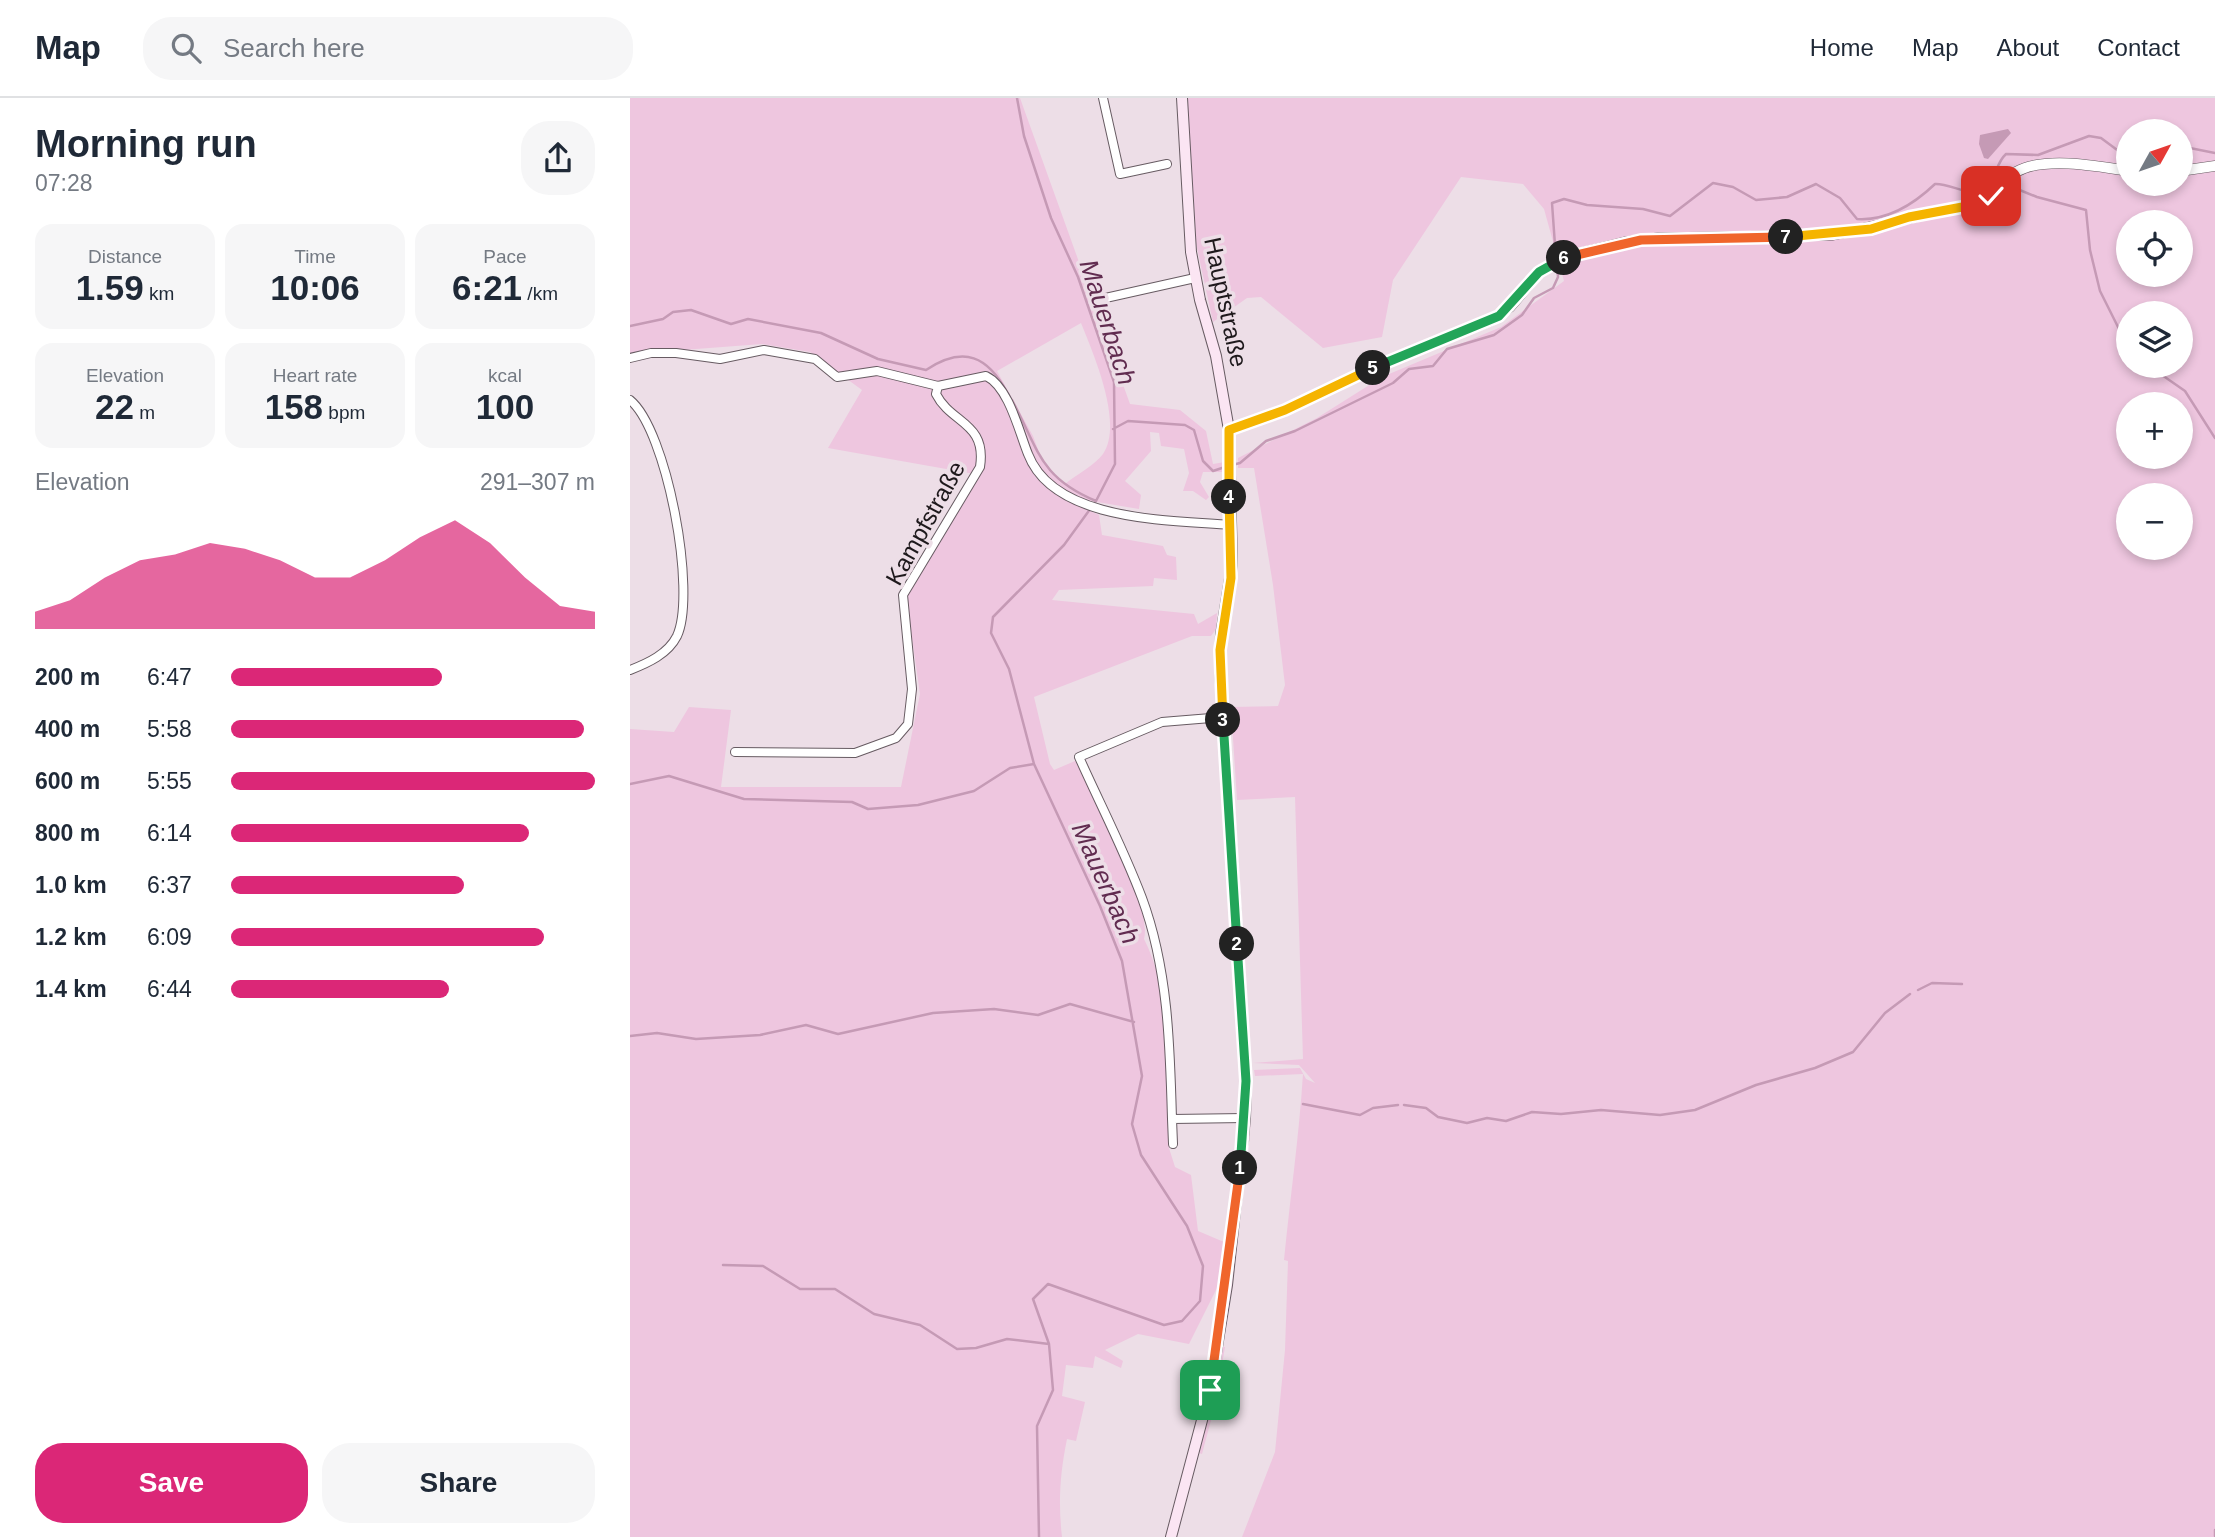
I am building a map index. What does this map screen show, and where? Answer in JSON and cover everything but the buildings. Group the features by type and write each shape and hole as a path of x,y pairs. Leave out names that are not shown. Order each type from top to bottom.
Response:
{"main road":[{"name":"Hauptstraße","path":"1171,1537 1212,1378 1227,1285 1245,1118 1246,1081 1220,650 1231,578 1229,430 1216,356 1195,278 1182,98"}],"street":[{"path":"1103,98 1120,174 1167,164"},
{"path":"1229,430 1285,410 1391,360 1490,321 1510,307 1534,277 1561,259 1641,240 1803,238 1871,229 1909,217 1973,205 2022,168 2035,165 2092,165 2116,169"},
{"path":"2193,169 2215,166"},
{"path":"1095,303 1101,299 1195,278"},
{"path":"630,358 651,353 676,353 720,359 764,350 815,359 837,377 877,371 938,386 986,376 998,387 1014,415 1033,466 1056,489 1082,505 1184,522 1230,525"},
{"name":"Kampfstraße","path":"734,752 855,753 896,738 908,724 912,689 903,595 980,467 982,452 977,436 962,418 941,404 936,394 938,386"},
{"path":"630,400 642,413 665,468 682,576 681,621 672,645 658,656 630,670"},
{"path":"1173,1144 1169,1032 1163,986 1143,900 1079,757 1161,722 1223,717"},
{"path":"1172,1119 1245,1118"}],"shaded area":[{"path":"630,98 1020,98 1130,404 1180,410 1206,431 1213,464 1225,462 1225,472 1203,472 1200,482 1209,497 1206,500 1193,491 1183,491 1189,473 1184,449 1161,446 1159,433 1150,432 1151,451 1125,481 1141,495 1139,509 1091,501 1086,509 1099,515 1102,535 1163,546 1167,555 1176,557 1177,580 1154,578 1153,586 1059,590 1052,600 1194,614 1198,624 1217,613 1216,629 1211,636 1192,636 1034,697 1050,764 1054,770 1075,761 1080,767 1121,853 1140,902 1144,939 1161,988 1165,1015 1169,1148 1175,1167 1191,1175 1198,1231 1224,1242 1227,1213 1230,1213 1224,1281 1221,1269 1218,1286 1222,1290 1212,1347 1209,1348 1217,1288 1189,1344 1138,1334 1105,1350 1123,1361 1121,1368 1095,1356 1093,1368 1066,1365 1062,1396 1085,1402 1076,1441 1067,1439 1061,1476 1062,1537 630,1537 630,729 674,732 689,707 731,710 721,787 901,787 920,694 906,596 980,475 828,448 862,390 810,352 762,344 630,354","holes":["1081,323 1104,388 1110,425 1109,441 1100,458 1065,484 1043,463 1033,436 997,371"]},
{"path":"1186,98 2215,98 2215,1537 1242,1537 1275,1452 1285,1350 1288,1261 1284,1260 1303,1074 1255,1076 1254,1070 1300,1068 1306,1079 1315,1083 1299,1065 1253,1063 1303,1059 1295,797 1237,800 1231,707 1278,706 1285,685 1273,585 1254,468 1238,468 1238,458 1317,418 1382,377 1501,327 1564,281 1544,209 1523,184 1461,177 1393,280 1382,337 1323,348 1261,297 1247,298 1213,322 1195,239"},
{"path":"2008,129 2011,133 1988,159 1984,158 1979,144 1980,135"},
{"path":"1222,1347 1225,1347 1214,1409 1202,1454 1199,1453"}],"waterway":[{"name":"Mauerbach","path":"1017,98 1024,136 1051,218 1078,277 1114,382 1115,464 1096,501 1064,545 993,617 991,633 1009,669 1034,764 1100,906 1122,961 1142,1076 1132,1124 1141,1155 1187,1226 1203,1266 1200,1301 1182,1321 1164,1325 1048,1284 1033,1299 1049,1344 1053,1390 1037,1426 1039,1537"},
{"path":"1556,259 1552,203 1564,199 1587,205 1643,209 1670,216 1713,183 1733,187 1756,200 1787,197 1816,184 1840,198 1857,219 1868,219 1900,210 1935,184 1970,192 1983,189 1992,180 2006,154 2038,155 2089,136 2101,138 2116,149"},
{"path":"2193,149 2215,153"},
{"path":"2005,184 2037,197 2086,210 2090,250 2100,291 2116,323"},
{"path":"1232,465 1240,463 1266,441 1295,431 1393,383 1409,369 1433,366 1447,349 1494,335 1522,315 1534,298 1553,288 1558,277 1557,265"},
{"path":"630,326 663,319 673,312 691,310 731,324 748,319 821,333 878,359 926,370 952,358 974,358 992,371 1008,394"},
{"path":"2166,378 2185,391 2215,438"},
{"path":"1012,400 1035,448 1051,472 1077,492 1096,501"},
{"path":"1113,429 1128,421 1185,425 1194,430 1203,461 1213,471 1225,467"},
{"path":"630,784 669,776 744,799 852,802 868,809 918,805 974,791 1010,768 1034,764"},
{"path":"1918,990 1932,983 1962,984"},
{"path":"1404,1105 1426,1108 1438,1117 1467,1123 1487,1118 1506,1121 1532,1112 1561,1114 1601,1110 1660,1115 1695,1110 1756,1085 1815,1068 1853,1052 1885,1013 1910,994"},
{"path":"630,1036 657,1033 696,1039 760,1035 806,1025 838,1034 933,1013 994,1009 1038,1015 1070,1004 1134,1022"},
{"path":"1303,1104 1360,1115 1373,1108 1398,1105"},
{"path":"1248,1141 1249,1126"},
{"path":"723,1265 763,1266 800,1289 835,1289 874,1314 920,1325 957,1349 976,1348 1007,1339 1049,1344"},
{"path":"2215,1530 2215,1536"}],"route":[{"path":"1210,1390 1227,1285 1243,1146 1246,1093 1220,668 1221,635 1232,566 1229,430 1259,417 1285,410 1391,360 1490,321 1510,307 1539,272 1569,256 1625,242 1658,238 1803,238 1833,235 1871,229 1929,212 1973,205 1991,196"}]}
